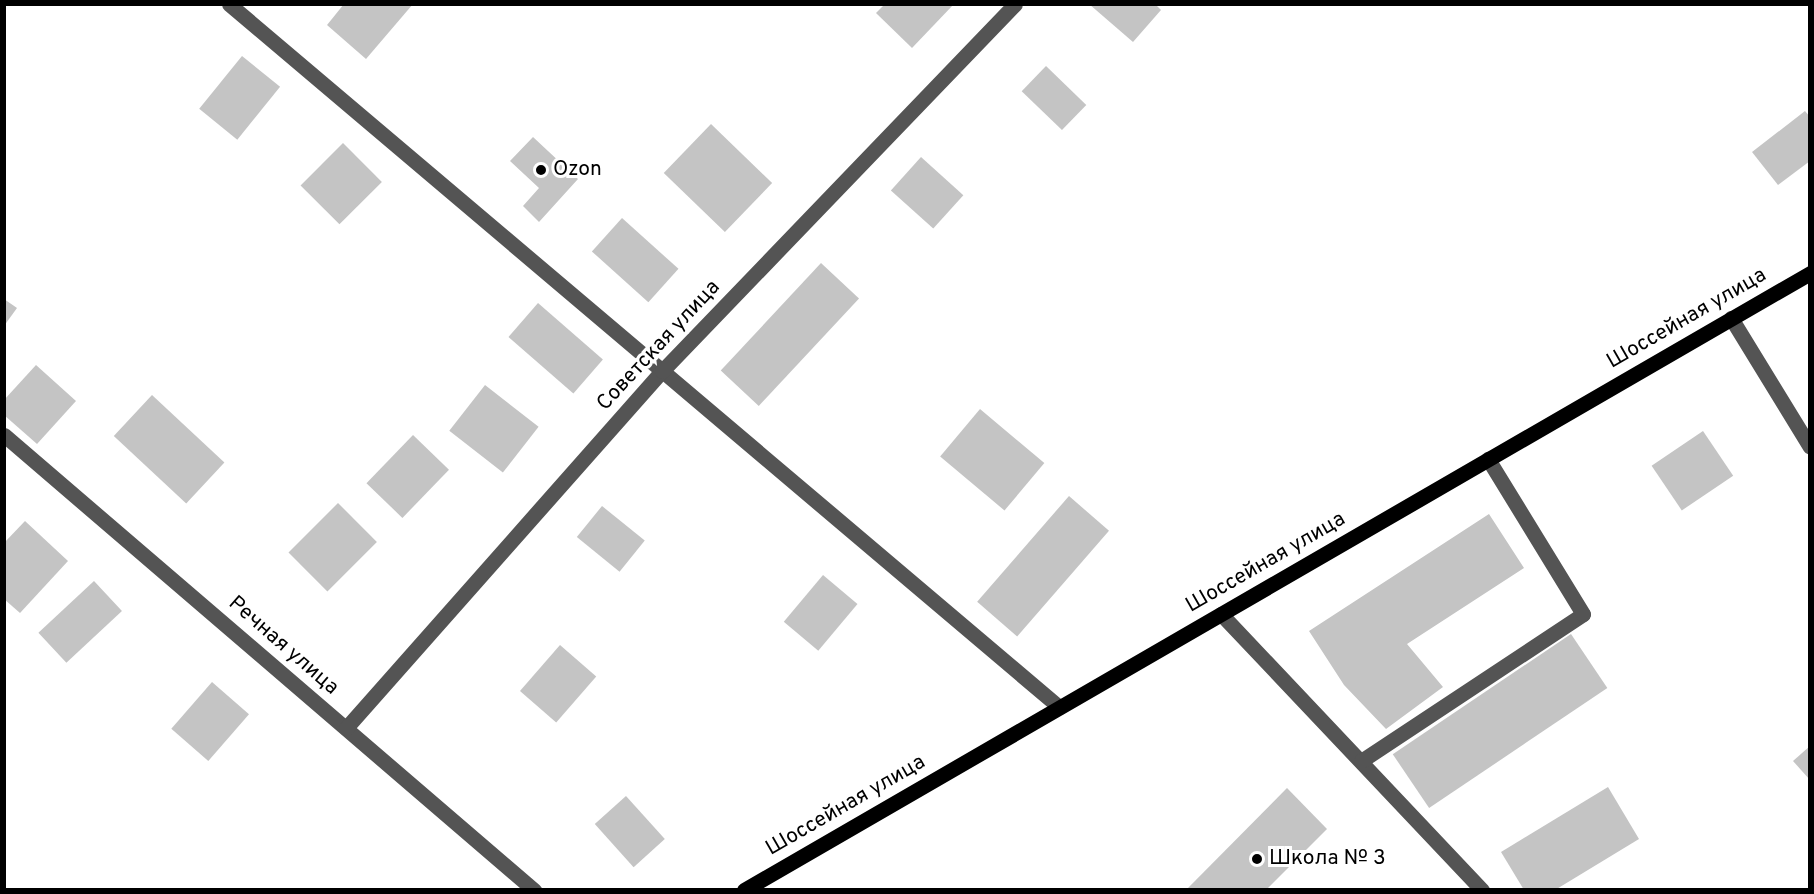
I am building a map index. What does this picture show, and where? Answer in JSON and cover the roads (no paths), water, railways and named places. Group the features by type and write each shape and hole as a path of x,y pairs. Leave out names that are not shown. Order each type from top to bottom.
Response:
{"main road":[{"name":"Шоссейная улица","path":"744,890 1809,273"}],"street":[{"path":"228,4 1059,707"},
{"name":"Советская улица","path":"346,728 662,371 1015,4"},
{"path":"1731,318 1809,447"},
{"name":"Речная улица","path":"4,435 534,890"},
{"path":"1361,762 1583,614 1488,459"},
{"path":"1221,614 1482,890"}],"place":[{"name":"Ozon","path":"541,170"},
{"name":"Школа № 3","path":"1257,859"}]}
